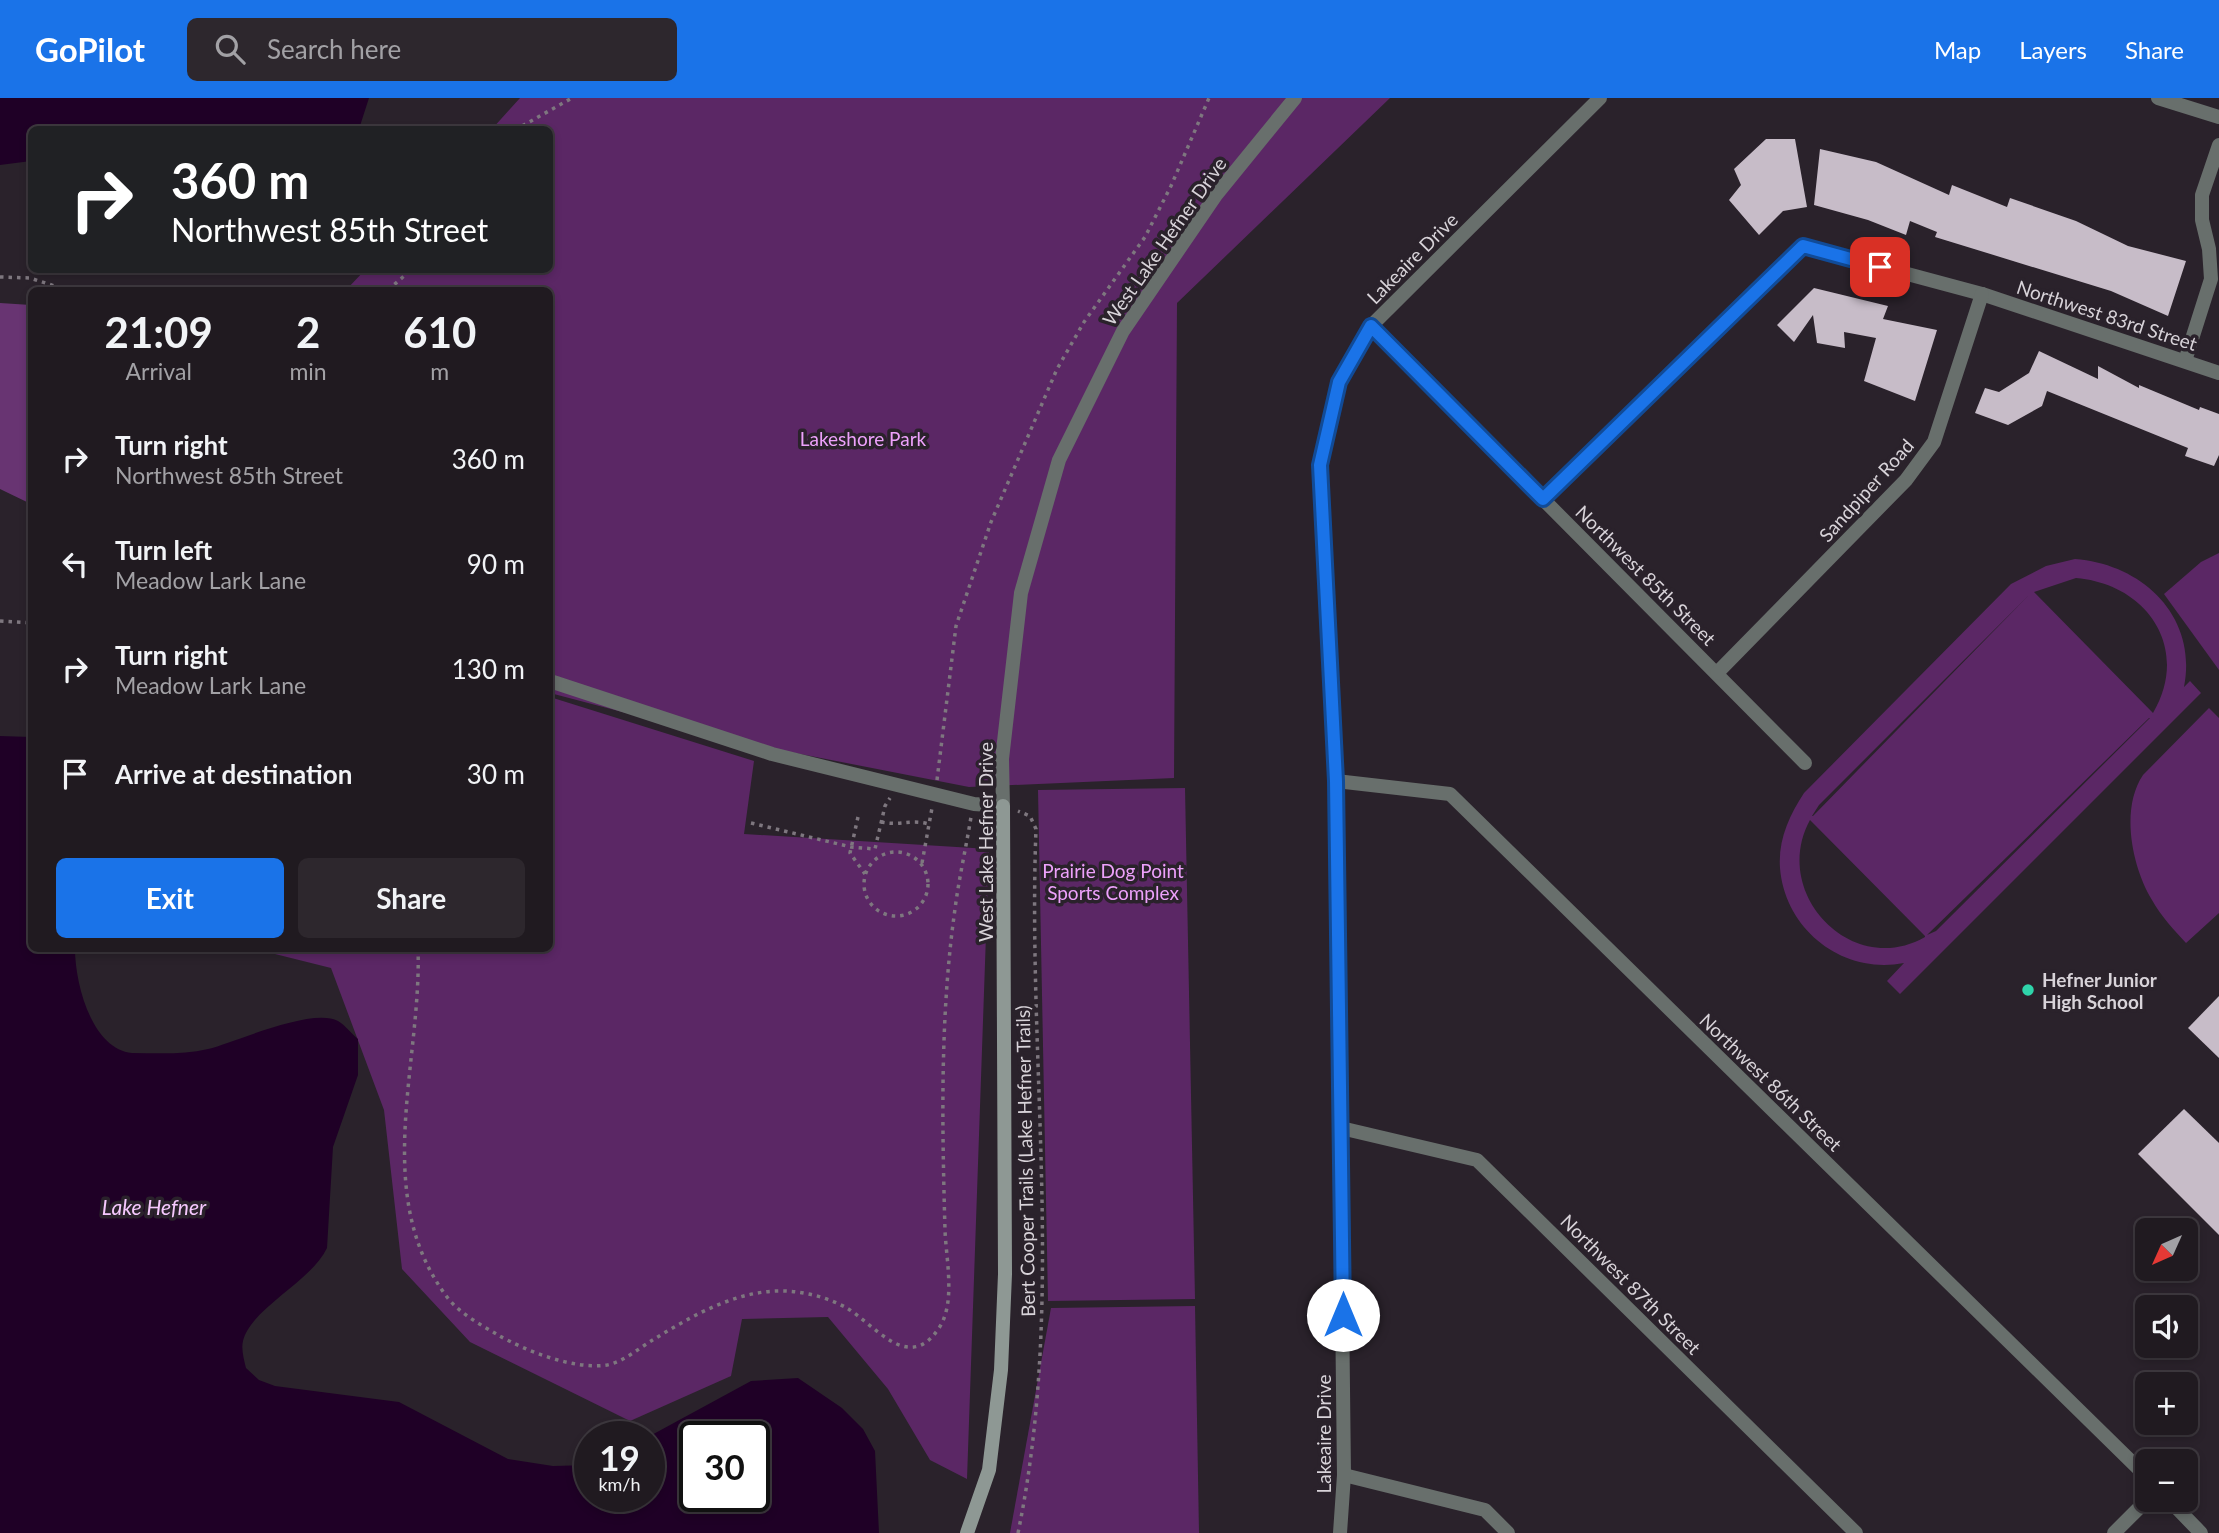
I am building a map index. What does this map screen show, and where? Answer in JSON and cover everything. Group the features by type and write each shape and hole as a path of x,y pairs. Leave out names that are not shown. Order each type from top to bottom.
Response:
{"street":[{"name":"West Lake Hefner Drive","path":"967,1533 989,1470 1006,1274 1002,759 1021,593 1059,460 1123,331 1216,195 1294,98"},
{"name":"Lakeaire Drive","path":"1340,1533 1344,1475 1336,781 1320,465 1339,382 1371,326 1600,98"},
{"path":"2158,98 2219,117"},
{"path":"2185,361 2211,279 2209,249 2202,220 2202,195 2219,145"},
{"name":"Northwest 83rd Street","path":"1543,499 1803,246 1982,294 2219,373"},
{"name":"Sandpiper Road","path":"1717,673 1906,480 1934,442 1982,294"},
{"name":"Northwest 85th Street","path":"1371,326 1805,763"},
{"path":"553,682 772,754 974,804 1003,806"},
{"name":"Northwest 86th Street","path":"1336,781 1450,794 2135,1465"},
{"name":"Northwest 87th Street","path":"1341,1128 1477,1160 1856,1533"},
{"path":"1344,1475 1485,1510 1508,1533"},
{"path":"2114,1533 2135,1512"},
{"path":"2181,1512 2201,1533"}],"path":[{"path":"521,126 572,98"},
{"path":"922,863 904,853 885,854 869,865 865,874 865,896 871,906 880,913 902,917 921,905 926,896 928,885 922,863 936,793 956,626 990,522 1057,369 1084,322 1144,237 1171,186 1209,98"},
{"path":"391,287 408,273"},
{"path":"0,277 30,278 57,287"},
{"path":"0,621 28,623"},
{"path":"751,823 851,847 875,849 888,799 900,796"},
{"path":"418,952 406,1101 406,1193 413,1224 430,1267 448,1299 479,1324 514,1344 560,1359 607,1365 713,1307 746,1295 796,1292 823,1298 847,1308 892,1343 905,1348 917,1346 937,1331 948,1305 942,1142 945,1020 954,909 974,804"},
{"name":"Bert Cooper Trails (Lake Hefner Trails)","path":"1003,806 1030,816 1035,829 1041,1328 1035,1438 1018,1533"},
{"path":"858,817 850,853 865,874"},
{"path":"881,822 900,825 911,820 930,824"}],"green space":[{"name":"Lakeshore Park","path":"520,98 1390,98 1177,303 1174,778 969,787 729,740 553,694 553,287 349,287 362,273 553,273 553,126 495,126"},
{"path":"2219,553 2219,670 2164,594 2201,562"},
{"path":"2075,559 2099,563 2122,571 2143,583 2160,598 2173,617 2182,638 2186,661 2184,687 2190,681 2201,693 1900,994 1887,981 1904,963 1881,965 1839,955 1805,928 1793,911 1784,890 1780,868 1786,829 1804,793 2011,584 2046,566","holes":["2076,578 2101,583 2123,592 2142,606 2155,623 2164,643 2167,665 2164,689 2153,713 2034,592","2029,595 1812,816 1819,805","2149,718 1936,931 1927,935","1810,820 1925,937 1897,947 1871,947 1846,938 1825,922 1810,900 1801,875 1800,848"]},
{"path":"553,698 754,761 744,834 989,849 967,1479 930,1460 888,1389 828,1317 742,1319 731,1376 630,1421 470,1342 402,1269 384,1110 331,968 267,952 553,952"},
{"path":"2209,708 2219,718 2219,913 2186,943 2168,923 2145,887 2134,855 2130,821 2136,789 2143,775"},
{"name":"Prairie Dog Point Sports Complex","path":"1185,788 1195,1299 1048,1301 1038,790"},
{"path":"1195,1306 1199,1533 1010,1533 1051,1308"}],"shaded area":[{"path":"0,303 28,305 28,503 0,489"}],"water":[{"path":"0,98 369,98 360,126 28,126 28,161 0,165"},
{"name":"Lake Hefner","path":"0,736 28,737 28,952 75,952 82,995 96,1027 106,1040 118,1049 132,1053 189,1052 208,1049 311,1018 338,1021 358,1039 358,1075 333,1147 327,1248 308,1272 257,1317 248,1329 242,1344 246,1368 259,1380 275,1386 399,1402 508,1459 553,1466 574,1465 574,1512 665,1512 665,1428 751,1381 798,1378 842,1408 863,1429 875,1451 879,1533 0,1533"}],"building":[{"path":"1766,139 1795,139 1807,207 1783,211 1759,235 1729,200 1741,185 1734,169"},
{"path":"1820,149 1876,162 1949,195 1952,185 2007,207 2010,198 2076,221 2128,246 2186,261 2168,316 2111,291 1935,237 1937,232 1910,221 1906,235 1868,220 1814,205"},
{"path":"1814,288 1888,306 1883,319 1937,330 1915,401 1864,381 1876,338 1844,332 1845,348 1817,343 1813,315 1794,342 1777,325"},
{"path":"2039,351 2098,379 2098,366 2139,388 2139,385 2199,410 2200,407 2219,414 2219,455 2214,466 2185,456 2188,448 2047,391 2042,406 2008,425 1975,413 1985,388 1999,392 2029,373"},
{"path":"2219,996 2219,1058 2188,1028"},
{"path":"2184,1109 2219,1143 2219,1235 2138,1154"}],"place":[{"name":"Hefner Junior High School","path":"2028,990"}],"route":[{"path":"1343,1315 1336,781 1320,465 1339,382 1371,326 1543,499 1803,246 1880,267"}]}
